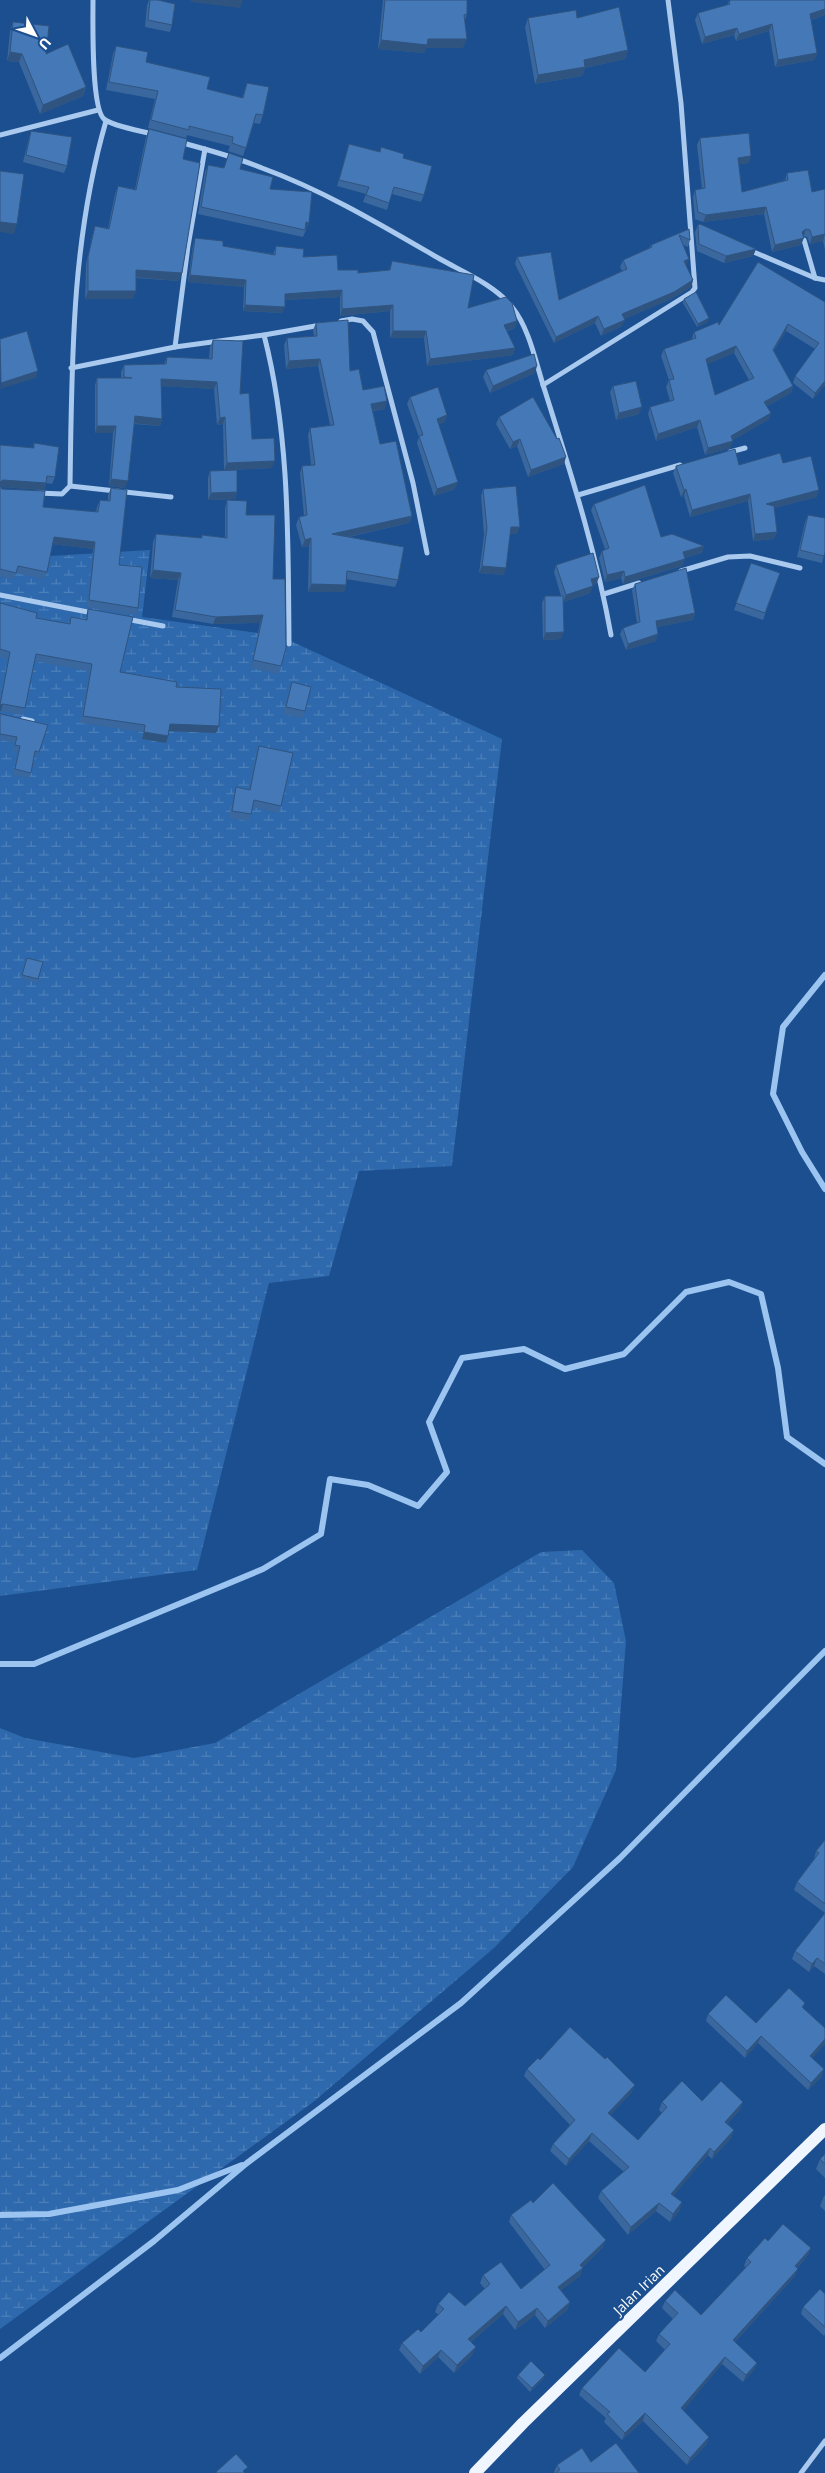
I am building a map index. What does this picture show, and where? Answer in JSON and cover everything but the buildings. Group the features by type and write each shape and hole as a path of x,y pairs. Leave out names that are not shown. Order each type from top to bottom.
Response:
{"main road":[{"name":"Jalan Irian","path":"475,2473 523,2423 825,2129"}],"street":[{"path":"93,0 98,110 106,121 160,136"},
{"path":"543,385 692,292 696,282 682,103 668,0"},
{"path":"0,135 98,110"},
{"path":"29,492 62,494 70,486 71,368 75,283 94,162 106,121"},
{"path":"178,141 280,175 370,219 500,294 511,305 521,322 578,495 604,594 611,635"},
{"path":"175,347 188,246 205,149"},
{"path":"692,222 699,226"},
{"path":"804,240 815,278"},
{"path":"746,248 815,278 825,280"},
{"path":"71,368 175,347 264,335 352,319 363,321 373,332 413,484 427,553"},
{"path":"264,335 273,374 282,454 288,547 289,644"},
{"path":"726,452 745,448"},
{"path":"578,495 688,463"},
{"path":"70,486 170,497"},
{"path":"671,574 739,556 760,556 800,568"},
{"path":"604,594 642,583"},
{"path":"0,595 96,613"},
{"path":"115,617 163,626"},
{"path":"16,718 32,721"},
{"path":"801,2473 825,2441"}],"green space":[{"path":"150,550 142,617 280,636 502,739 452,1166 359,1171 329,1276 269,1283 197,1570 0,1596 0,559"},
{"path":"582,1550 614,1583 626,1641 616,1770 573,1867 494,1948 312,2103 0,2329 0,1728 25,1738 134,1758 215,1743 541,1552"}],"waterway":[{"path":"825,975 783,1027 773,1094 802,1152 825,1189"},
{"path":"0,1664 34,1664 263,1569 321,1534 330,1479 368,1485 418,1506 447,1472 429,1422 462,1358 524,1349 565,1369 624,1354 686,1292 729,1282 761,1294 778,1368 787,1437 825,1464"},
{"path":"0,2358 154,2241 247,2163 461,2003 620,1858 825,1651"},
{"path":"0,2215 49,2214 178,2190 242,2165"}]}
